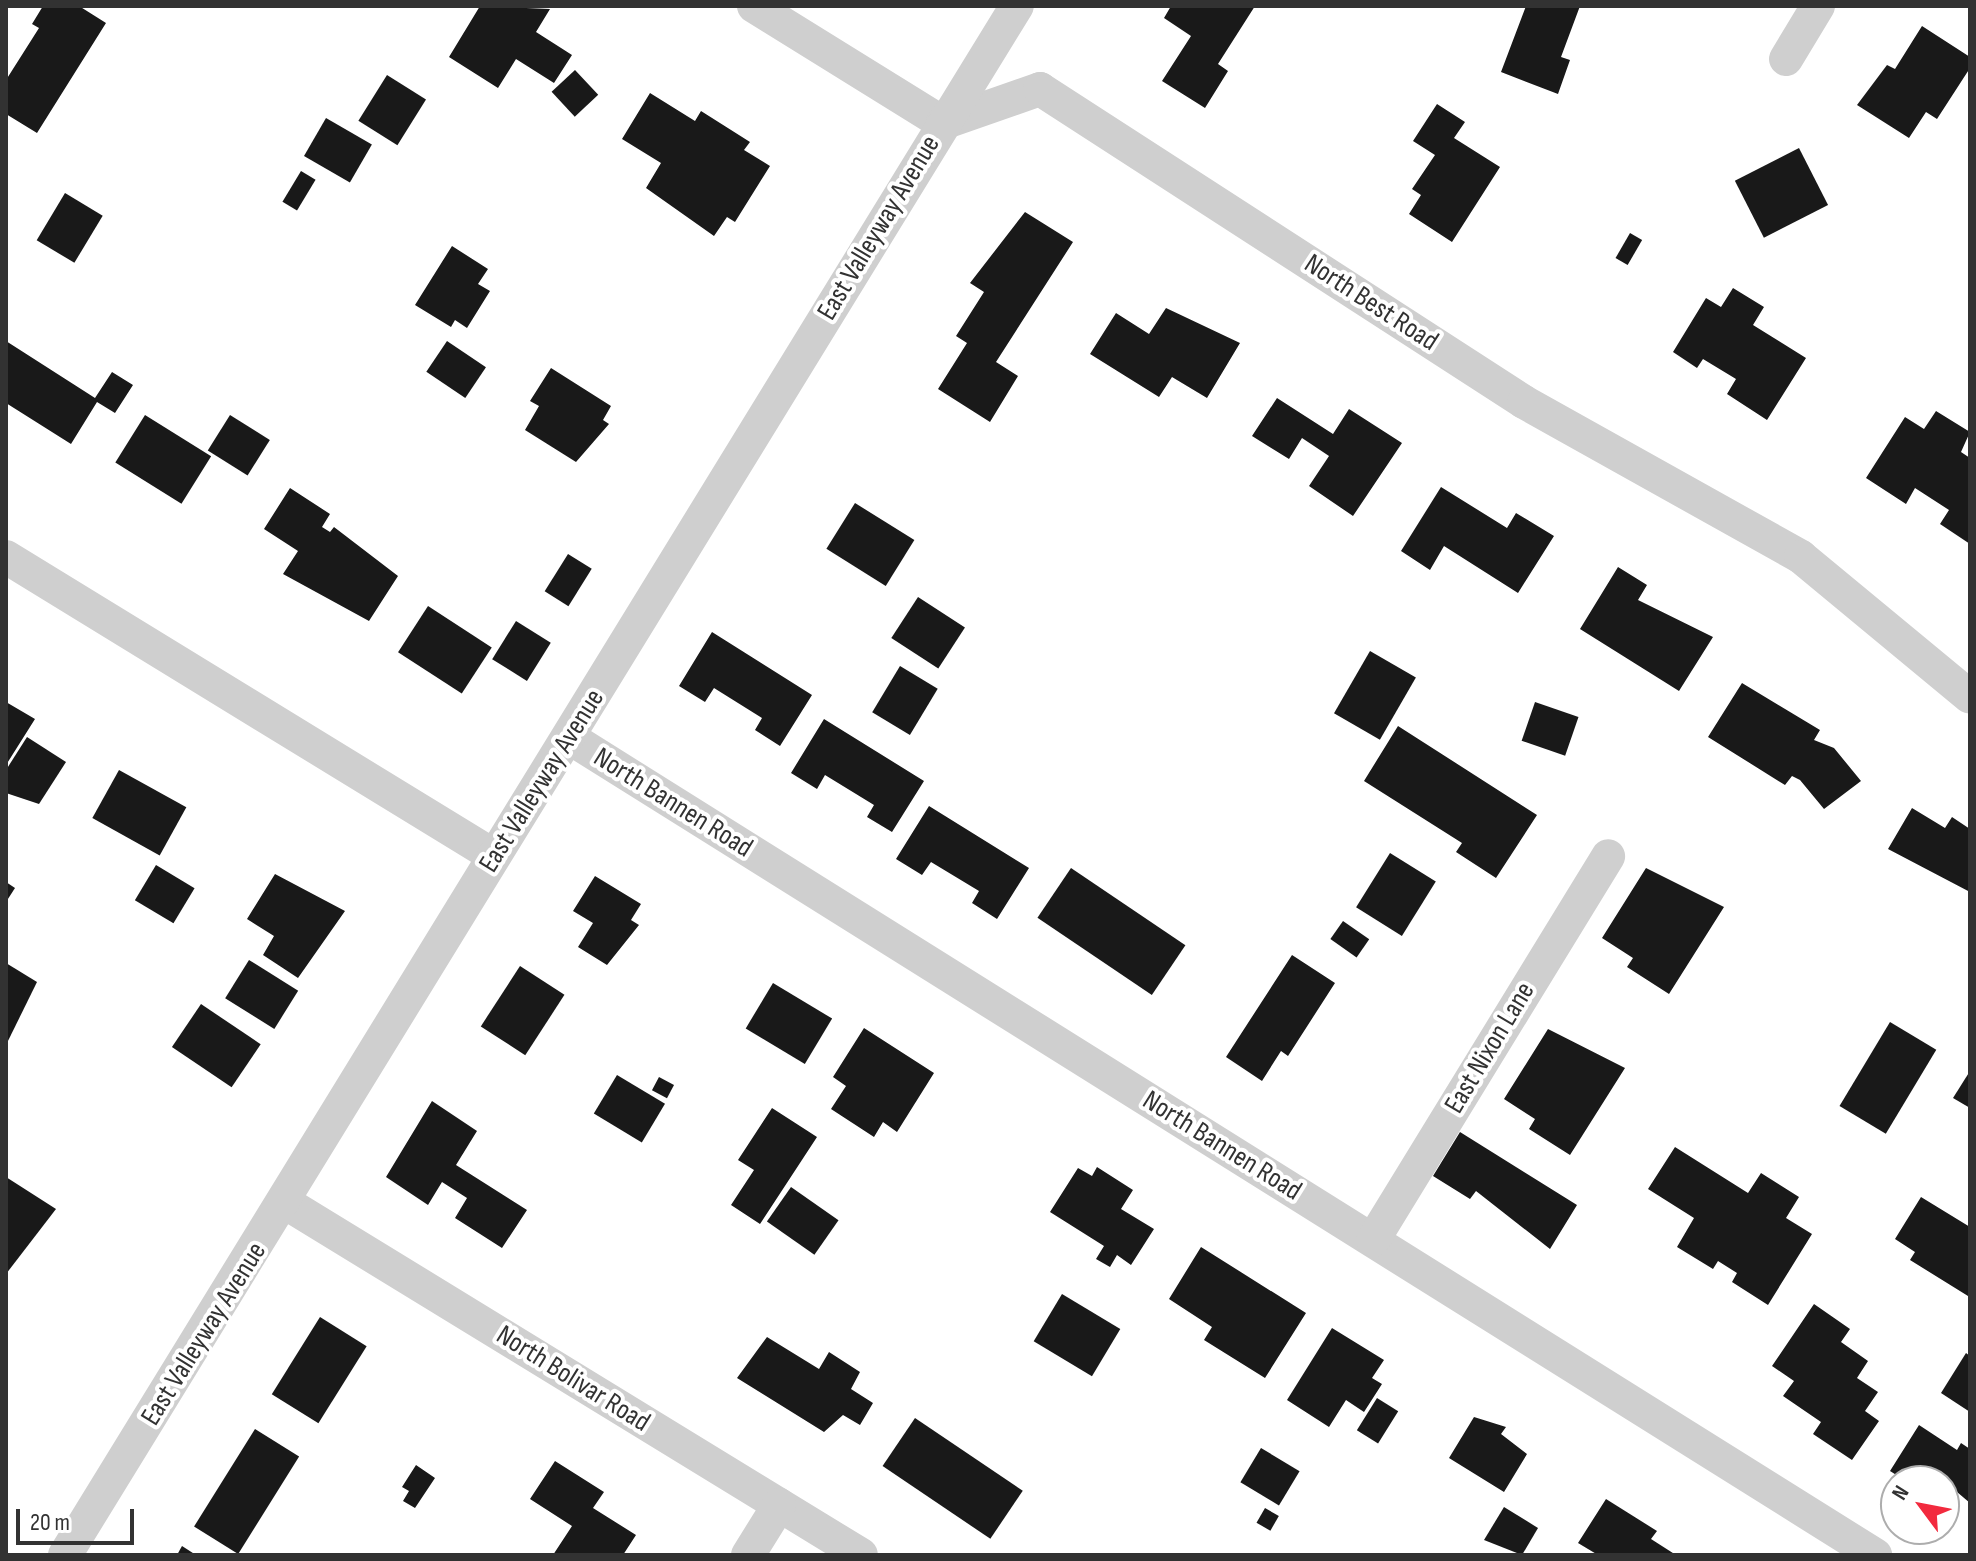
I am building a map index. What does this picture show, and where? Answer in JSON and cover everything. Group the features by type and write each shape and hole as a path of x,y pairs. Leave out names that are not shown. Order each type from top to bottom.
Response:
{"street":[{"path":"754,6 943,123"},
{"name":"East Valleyway Avenue","path":"65,1555 286,1203 494,856 570,738 1017,6"},
{"path":"1786,59 1818,6"},
{"name":"North Best Road","path":"943,123 1040,89 1524,402 1801,557 1970,697"},
{"path":"6,557 494,856"},
{"name":"North Bannen Road","path":"570,738 1875,1555"},
{"name":"East Nixon Lane","path":"1373,1240 1608,856"},
{"name":"North Bolivar Road","path":"286,1203 861,1555"},
{"path":"748,1555 779,1505"}],"building":[{"path":"43,6 79,6 106,23 37,133 6,114 6,80 39,28 32,24"},
{"path":"480,6 550,9 536,32 572,55 554,83 516,59 498,88 449,57"},
{"path":"1171,6 1255,6 1218,64 1228,71 1205,108 1162,81 1191,36 1164,18"},
{"path":"1526,6 1580,6 1561,57 1570,60 1558,94 1501,72"},
{"path":"1922,26 1970,57 1970,68 1937,119 1926,112 1909,138 1857,105 1887,65 1895,69"},
{"path":"575,70 598,95 575,117 552,92"},
{"path":"387,75 426,99 397,145 358,121"},
{"path":"650,93 695,121 701,111 750,142 744,150 770,166 735,222 727,217 714,236 646,188 661,163 622,139"},
{"path":"1437,104 1465,122 1454,138 1500,167 1452,242 1409,214 1421,195 1412,189 1435,155 1413,141"},
{"path":"326,118 372,144 350,183 304,156"},
{"path":"1799,148 1828,205 1764,238 1735,181"},
{"path":"301,171 316,180 297,211 282,202"},
{"path":"65,193 103,216 74,263 37,240"},
{"path":"1025,212 1073,242 996,362 1018,376 990,422 938,389 967,343 956,336 984,292 970,283"},
{"path":"1630,233 1642,240 1628,265 1616,258"},
{"path":"452,246 488,269 478,284 490,291 467,328 455,320 451,327 415,305"},
{"path":"1733,288 1764,307 1753,325 1806,358 1767,420 1727,394 1736,379 1703,359 1697,368 1673,352 1706,298 1721,307"},
{"path":"1166,308 1240,343 1207,398 1172,377 1159,397 1090,354 1116,313 1149,334"},
{"path":"6,341 95,398 112,372 133,385 115,413 97,402 71,444 6,403"},
{"path":"447,341 486,367 465,398 426,372"},
{"path":"551,368 611,406 603,420 609,424 576,462 525,430 539,406 530,401"},
{"path":"1277,398 1333,434 1349,409 1402,443 1353,516 1309,486 1329,456 1302,438 1289,459 1252,436"},
{"path":"1936,411 1970,432 1961,452 1970,458 1970,544 1940,524 1949,510 1915,488 1906,504 1866,478 1905,417 1924,429"},
{"path":"145,415 211,456 181,504 115,462"},
{"path":"230,415 270,440 248,476 208,451"},
{"path":"1441,487 1507,528 1516,513 1554,536 1518,593 1444,546 1430,570 1401,551"},
{"path":"290,488 330,514 322,527 330,532 334,527 398,576 369,621 283,574 298,551 264,529"},
{"path":"855,503 914,540 886,586 826,549"},
{"path":"568,554 592,569 568,606 545,591"},
{"path":"1618,567 1647,585 1638,600 1713,637 1679,691 1580,629"},
{"path":"918,597 965,627 938,669 891,638"},
{"path":"428,606 492,647 462,694 398,652"},
{"path":"516,621 551,643 527,681 492,659"},
{"path":"712,632 812,695 780,746 755,730 762,718 714,688 705,702 679,686"},
{"path":"1370,651 1416,677 1380,740 1334,713"},
{"path":"900,666 938,689 910,735 872,712"},
{"path":"1742,683 1820,730 1814,740 1834,748 1861,781 1824,809 1800,780 1792,776 1785,785 1708,737"},
{"path":"6,702 35,719 6,765"},
{"path":"1535,702 1578,717 1565,756 1522,741"},
{"path":"824,719 924,781 892,832 867,817 874,805 825,775 817,789 791,773"},
{"path":"1398,726 1537,815 1496,878 1456,852 1462,843 1364,781"},
{"path":"27,737 66,762 39,804 6,793 6,770"},
{"path":"119,770 186,807 160,855 92,818"},
{"path":"929,806 1029,868 997,919 972,903 979,891 931,862 922,875 896,859"},
{"path":"1912,808 1945,828 1952,817 1970,829 1970,892 1888,849"},
{"path":"1390,853 1436,882 1402,936 1356,907"},
{"path":"156,865 195,888 173,923 135,900"},
{"path":"1071,868 1185,945 1152,995 1037,918"},
{"path":"1646,868 1724,907 1669,994 1627,967 1633,958 1602,938"},
{"path":"275,874 345,911 298,978 263,955 274,936 247,919"},
{"path":"595,876 641,904 631,920 639,925 607,965 578,947 593,923 573,911"},
{"path":"6,882 15,888 6,902"},
{"path":"1343,921 1369,939 1357,957 1330,939"},
{"path":"1292,955 1335,983 1288,1056 1281,1051 1262,1081 1226,1057"},
{"path":"249,960 298,991 274,1029 225,998"},
{"path":"6,963 37,982 6,1045"},
{"path":"520,966 564,995 525,1055 481,1026"},
{"path":"773,983 832,1019 805,1064 746,1028"},
{"path":"201,1004 261,1044 232,1087 172,1047"},
{"path":"1890,1022 1936,1050 1886,1134 1840,1106"},
{"path":"864,1028 934,1073 897,1132 883,1122 874,1137 831,1109 846,1086 833,1077"},
{"path":"1548,1029 1625,1068 1570,1155 1529,1129 1535,1119 1504,1099"},
{"path":"1970,1071 1970,1108 1953,1098"},
{"path":"617,1075 665,1104 642,1142 594,1114"},
{"path":"659,1077 674,1085 667,1098 652,1090"},
{"path":"432,1101 477,1131 456,1165 527,1210 502,1248 455,1218 467,1198 442,1182 428,1205 386,1177"},
{"path":"772,1108 817,1137 760,1224 731,1205 754,1170 738,1160"},
{"path":"1460,1132 1577,1205 1550,1249 1476,1191 1470,1199 1433,1176"},
{"path":"1675,1147 1748,1193 1761,1173 1799,1197 1786,1218 1812,1234 1768,1305 1732,1282 1737,1273 1718,1261 1713,1269 1677,1247 1694,1218 1648,1189"},
{"path":"1097,1167 1133,1190 1121,1209 1154,1229 1131,1265 1117,1255 1110,1267 1096,1259 1104,1246 1050,1212 1078,1168 1092,1176"},
{"path":"6,1177 56,1209 6,1274"},
{"path":"791,1187 839,1220 814,1255 767,1221"},
{"path":"1921,1197 1970,1227 1968,1296 1910,1260 1915,1252 1895,1239"},
{"path":"1201,1247 1306,1313 1265,1378 1204,1340 1212,1327 1169,1299"},
{"path":"1062,1294 1120,1329 1092,1376 1034,1341"},
{"path":"1814,1304 1850,1329 1841,1342 1868,1361 1857,1378 1878,1392 1865,1411 1879,1421 1852,1460 1813,1434 1821,1422 1783,1396 1794,1381 1772,1366"},
{"path":"320,1317 367,1346 318,1423 272,1394"},
{"path":"1332,1328 1384,1360 1372,1378 1382,1384 1364,1412 1346,1400 1329,1427 1287,1400"},
{"path":"767,1337 819,1369 829,1352 860,1372 851,1389 873,1403 860,1425 843,1415 824,1432 737,1378"},
{"path":"1966,1353 1970,1356 1970,1412 1941,1393"},
{"path":"1377,1398 1398,1411 1378,1443 1357,1430"},
{"path":"1474,1417 1506,1427 1501,1434 1527,1454 1504,1492 1449,1458"},
{"path":"915,1418 1023,1491 990,1539 883,1466"},
{"path":"1919,1425 1957,1450 1961,1443 1970,1449 1970,1503 1960,1495 1960,1465 1894,1465"},
{"path":"255,1429 299,1457 238,1554 194,1527"},
{"path":"1261,1448 1300,1471 1279,1505 1240,1482"},
{"path":"555,1461 604,1492 593,1508 636,1535 623,1555 553,1555 572,1526 530,1499"},
{"path":"416,1465 435,1478 415,1508 403,1501 409,1491 402,1487"},
{"path":"1606,1499 1657,1531 1651,1539 1676,1555 1598,1555 1578,1543"},
{"path":"1504,1507 1538,1528 1522,1555 1484,1540"},
{"path":"1265,1508 1279,1516 1270,1531 1256,1523"},
{"path":"182,1546 196,1555 177,1555"}]}
